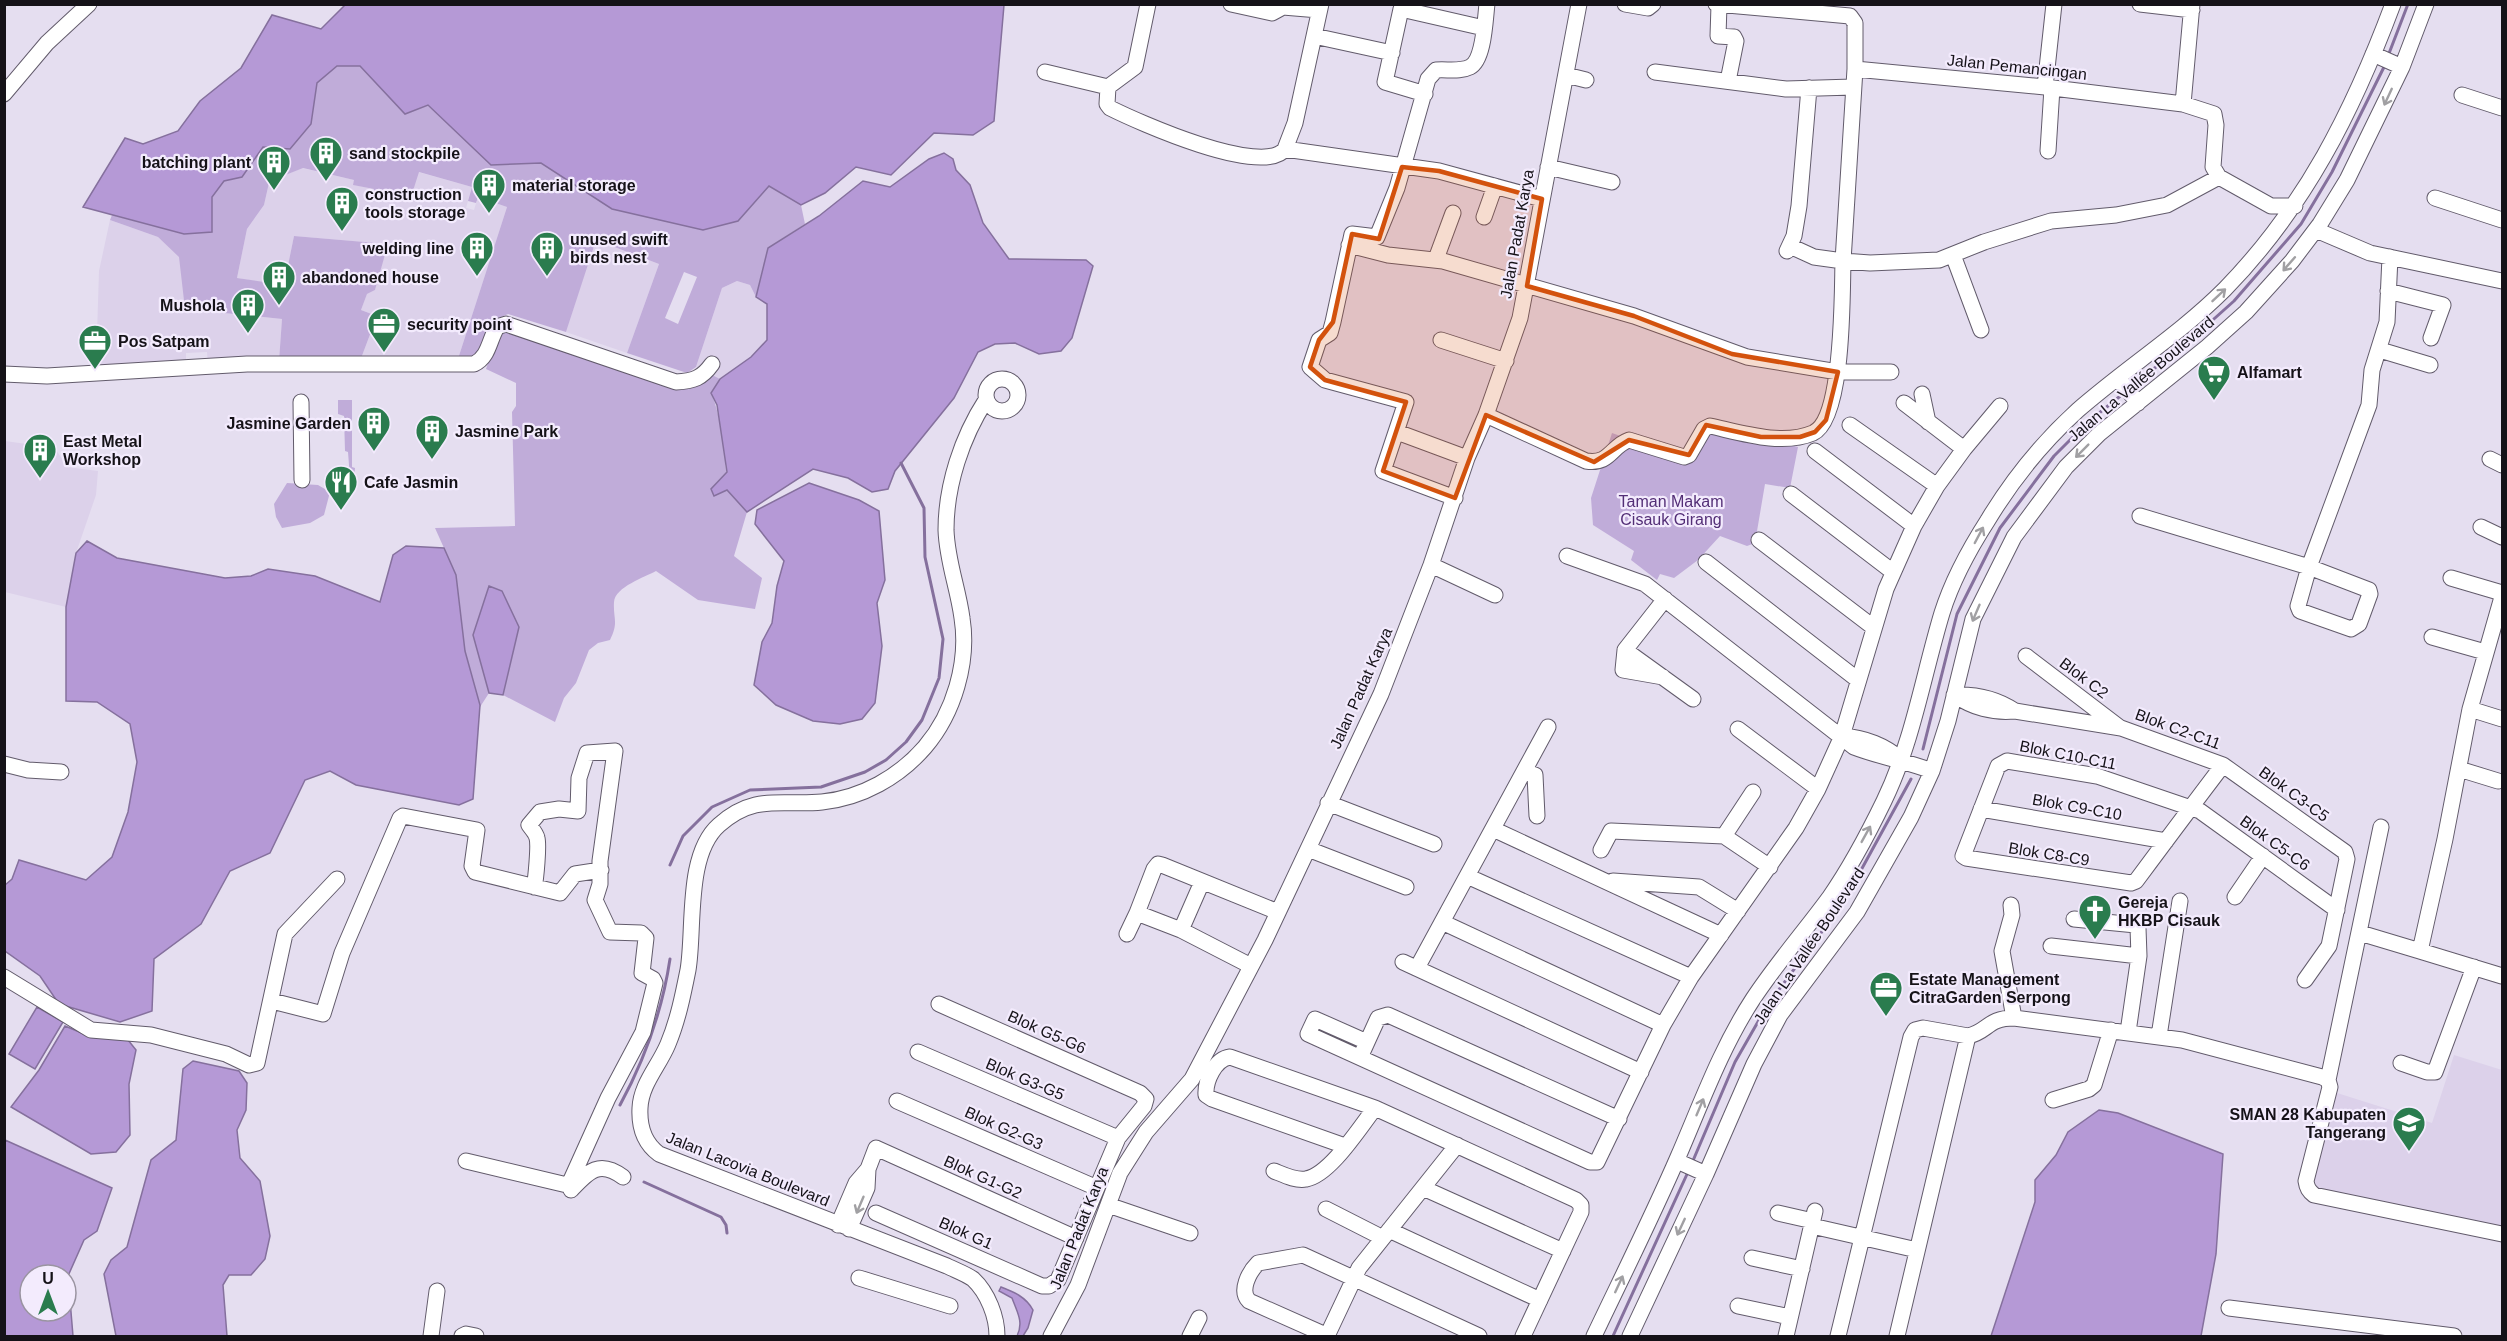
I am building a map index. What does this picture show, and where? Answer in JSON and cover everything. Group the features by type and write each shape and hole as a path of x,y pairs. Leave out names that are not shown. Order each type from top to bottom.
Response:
{"street":[{"path":"4,94 47,43 89,4"},
{"path":"1045,72 1108,87 1135,67 1148,4"},
{"path":"1108,87 1107,104 1110,108 1198,146 1236,154 1271,158 1279,156 1285,149 1295,123 1320,8 1283,7 1272,13 1231,4"},
{"path":"1455,498 1383,471 1406,402 1325,380 1310,368 1319,340 1330,333 1352,234 1377,237 1380,232 1384,215 1397,188 1428,79 1436,70 1463,69 1474,64 1480,55 1487,4"},
{"name":"Jalan Padat Karya","path":"1051,1336 1078,1285 1120,1173 1137,1143 1192,1079 1278,912 1381,694 1431,565 1467,458 1486,415 1520,318 1579,4"},
{"path":"1625,4 1648,8 1653,4"},
{"path":"2048,151 2054,4"},
{"path":"2140,4 2192,7 2183,104"},
{"name":"Jalan La Vallée Boulevard","path":"1594,1336 1677,1161 1725,1050 1752,1000 1831,895 1883,803 1902,760 1914,723 1943,609 1987,521 2043,447 2078,411 2186,324 2223,290 2268,241 2295,206 2330,144 2373,54 2393,4"},
{"name":"Jalan La Vallée Boulevard","path":"1630,1336 1706,1174 1754,1064 1775,1025 1857,912 1911,817 1932,771 1973,620 2014,537 2066,467 2099,434 2207,347 2246,312 2292,261 2318,227 2347,180 2402,67 2426,4"},
{"path":"1486,415 1586,461 1603,461 1629,440 1684,457 1689,455 1704,429 1710,426 1761,437 1800,437 1822,428 1838,372 1855,69 1855,23 1850,16 1718,5 1718,36 1734,37 1736,41 1728,81"},
{"path":"1425,94 1385,82 1401,9 1414,8 1484,28"},
{"path":"1314,36 1392,53"},
{"path":"2373,54 2402,67"},
{"name":"Jalan Pemancingan","path":"1855,69 2183,104 2214,114 2216,125 2213,166 2219,177"},
{"path":"1655,72 1772,87 1853,87"},
{"path":"1566,75 1586,80"},
{"path":"1809,88 1799,206 1789,248 1815,257 1843,261 1913,263 1939,260 2051,221 2116,215 2167,205 2219,177 2271,206 2295,206"},
{"path":"2462,95 2502,108"},
{"path":"1285,149 1440,171 1542,199"},
{"path":"1548,167 1612,182"},
{"path":"1484,217 1495,186"},
{"path":"2434,198 2502,220"},
{"path":"1436,259 1453,213"},
{"path":"2318,227 2370,253 2502,281"},
{"path":"1349,245 1388,255 1420,260 1436,259 1634,316 1732,354 1838,372 1891,372"},
{"path":"1953,255 1981,330"},
{"path":"2140,516 2309,567 2370,591 2359,624 2351,629 2300,611 2298,606 2309,567 2369,405 2372,370 2380,350 2386,322 2390,257"},
{"path":"2388,291 2443,305 2431,338"},
{"path":"4,374 29,377 104,374 247,364 474,364 481,361 486,354 497,327 506,324 676,382 693,381 704,375 712,364"},
{"path":"1441,340 1506,361"},
{"path":"2380,350 2430,365"},
{"path":"2119,379 2138,403"},
{"path":"1922,394 1928,422"},
{"name":"Jalan Lacovia Boulevard","path":"987,400 977,414 958,459 949,493 946,529 949,567 963,618 964,651 957,687 944,716 926,745 904,769 878,784 850,797 822,802 760,802 738,811 718,826 705,843 697,871 688,967 679,1014 668,1046 645,1087 640,1107 641,1127 648,1146 659,1154 947,1266 972,1279 988,1299 997,1327 996,1336"},
{"path":"301,402 302,480"},
{"path":"1904,403 1964,449"},
{"path":"1619,1119 1388,1015 1378,1018 1364,1049 1590,1162 1597,1162 1601,1158 1663,1025 1690,977 1770,867 1818,789 1842,736 1873,627 1893,572 1914,526 1937,486 2000,406"},
{"path":"1850,425 1937,486"},
{"path":"1397,432 1467,458"},
{"path":"1815,452 1914,526"},
{"path":"1791,494 1893,572"},
{"path":"2481,527 2502,537"},
{"path":"1759,540 1873,627"},
{"path":"1567,556 1645,584 1842,736 1860,737 1887,747 1902,760 1932,771"},
{"path":"1706,562 1858,680"},
{"path":"1431,565 1496,595"},
{"path":"2420,951 2470,710 2502,595 2451,578"},
{"path":"1665,599 1625,650 1693,699"},
{"path":"2432,638 2486,652"},
{"name":"Blok C2","path":"2026,656 2121,728"},
{"path":"1954,695 1973,694 2000,701 2015,711 2121,728"},
{"path":"2470,710 2502,719"},
{"path":"1548,727 1442,922 1410,965 1641,1072"},
{"name":"Blok C2-C11","path":"2121,728 2223,765"},
{"path":"1738,729 1818,789"},
{"path":"534,887 538,872 537,838 529,825 540,812 559,809 578,811 579,778 588,753 615,751 600,884 595,900 609,931 644,934 646,938 642,973 653,978 655,982 643,1032 608,1098 572,1180 567,1185"},
{"name":"Blok C10-C11","path":"1981,809 1998,766 2007,761 2097,776 2191,808"},
{"path":"4,764 28,770 61,772"},
{"path":"2166,841 2223,765"},
{"name":"Blok C3-C5","path":"2223,765 2345,852 2347,859 2337,910"},
{"path":"2458,769 2498,781"},
{"path":"1524,771 1534,775 1537,816"},
{"path":"1724,836 1753,792"},
{"path":"1328,803 1434,844"},
{"name":"Blok C5-C6","path":"2191,808 2200,811 2337,910"},
{"name":"Blok C9-C10","path":"1981,809 2166,841"},
{"name":"Blok C8-C9","path":"1981,809 1963,853 1966,858 2126,884 2136,881 2166,841"},
{"path":"272,1001 323,1014 342,953 399,818 403,816 477,830 472,866 475,872 560,893 575,874 601,870"},
{"path":"2381,827 2328,1080 2330,1087 2306,1181 2310,1192 2395,1213 2502,1234"},
{"path":"1493,829 1720,935"},
{"path":"1601,849 1611,831 1724,836 1770,867"},
{"path":"1308,849 1406,887"},
{"path":"2235,897 2263,856"},
{"path":"1127,934 1158,864 1278,912"},
{"path":"1467,876 1690,977"},
{"path":"4,976 91,1030 151,1035 226,1054 249,1065 257,1063 285,934 337,879"},
{"path":"1604,881 1699,886 1738,911"},
{"path":"1181,930 1202,882"},
{"path":"2159,1036 2180,901"},
{"path":"2011,905 2012,915 2002,951 2014,1018"},
{"path":"2305,980 2329,946 2337,910"},
{"path":"1137,913 1181,930 1251,966"},
{"path":"2074,919 2136,925 2139,931 2139,956 2128,1032"},
{"path":"1442,922 1663,1025"},
{"path":"2360,933 2502,976"},
{"path":"2051,946 2139,956"},
{"path":"2401,1063 2427,1072 2435,1072 2474,967"},
{"name":"Blok G5-G6","path":"939,1004 1140,1093 1146,1099 1144,1106 1118,1138"},
{"path":"1838,1336 1911,1037 1915,1030 1923,1028 1968,1036 1975,1035 2000,1018 2014,1018 2159,1036 2218,1048 2328,1080"},
{"path":"2053,1100 2089,1089 2094,1085 2111,1030"},
{"path":"1897,1336 1968,1036"},
{"name":"Blok G3-G5","path":"918,1052 1118,1138"},
{"path":"1345,1146 1212,1099 1206,1095 1206,1085 1220,1061 1230,1057 1375,1108 1576,1200 1581,1204 1581,1212 1523,1336"},
{"name":"Blok G2-G3","path":"897,1101 1097,1188"},
{"path":"1274,1171 1296,1179 1308,1179 1326,1169 1375,1108"},
{"path":"1076,1238 1118,1138"},
{"path":"1457,1145 1359,1268 1354,1279 1328,1336 1249,1301 1244,1296 1243,1290 1258,1263 1303,1255 1354,1279 1479,1336"},
{"name":"Blok G1-G2","path":"844,1227 867,1188 868,1169 876,1148 1076,1238"},
{"path":"466,1161 567,1185 571,1190 586,1174 597,1168 613,1169 623,1177"},
{"path":"1677,1161 1706,1174"},
{"path":"1424,1188 1563,1251"},
{"path":"1108,1205 1190,1233"},
{"path":"1326,1209 1540,1300"},
{"path":"1778,1212 1813,1219 1861,1237 1917,1250"},
{"name":"Blok G1","path":"876,1213 1042,1286 1049,1286 1058,1280 1076,1238"},
{"path":"1786,1336 1813,1219"},
{"path":"1752,1258 1802,1269"},
{"path":"859,1278 950,1306"},
{"path":"431,1336 437,1291"},
{"path":"1738,1306 1791,1317"},
{"path":"2229,1308 2454,1336"},
{"path":"1190,1336 1199,1318"},
{"path":"462,1336 465,1334 476,1336"}],"highlighted area":[{"path":"1402,167 1439,171 1542,199 1527,286 1634,316 1732,354 1838,372 1826,420 1815,432 1800,437 1761,437 1706,425 1689,455 1629,440 1594,462 1486,415 1455,498 1383,471 1406,402 1325,380 1310,367 1319,340 1333,322 1352,234 1379,239"}],"shaded area":[{"path":"346,4 1004,5 994,121 973,135 934,133 891,175 856,167 825,193 801,205 769,186 738,221 703,230 612,209 541,163 491,165 428,105 405,114 360,66 337,66 317,83 311,124 290,149 263,147 242,177 224,181 212,197 212,232 184,234 83,207 125,138 143,144 178,131 200,101 241,68 272,15 321,29"},
{"path":"944,153 953,159 956,170 970,185 983,223 1009,259 1086,260 1093,266 1072,338 1061,351 1039,354 1015,343 995,344 978,352 954,398 895,471 888,489 872,492 848,478 813,469 747,512 727,490 714,496 711,489 727,472 717,405 711,393 720,379 751,357 767,340 767,304 756,297 768,248 819,216 863,181 890,187 929,159"},
{"path":"302,168 354,180 354,185 374,189 418,172 472,187 466,208 474,210 478,197 507,207 457,362 360,361 377,316 361,310 367,294 375,290 387,244 294,236 284,286 237,278 247,229 264,205 271,174 283,176"},
{"path":"110,220 158,237 180,257 186,309 282,319 279,361 208,365 207,352 186,353 186,366 101,367 96,365 99,271"},
{"path":"595,240 659,264 627,353 566,332"},
{"path":"737,281 750,285 756,297 767,304 767,340 751,357 720,379 701,373 696,367 722,288"},
{"path":"5,441 55,448 67,467 98,471 96,495 76,553 66,607 5,592"},
{"path":"809,483 859,500 879,511 885,580 877,603 882,646 875,703 862,719 840,724 813,721 776,705 754,685 762,642 772,623 777,586 784,561 755,524 757,510"},
{"path":"87,541 117,558 225,578 251,576 268,569 315,576 380,602 393,555 406,546 444,548 456,575 465,651 480,705 473,799 459,805 356,785 330,771 305,780 270,853 230,871 201,924 154,959 152,1011 120,1022 59,1004 40,976 5,951 5,885 12,879 19,860 86,880 112,857 128,812 137,762 130,724 97,702 66,701 66,607 76,553"},
{"path":"489,586 502,591 519,627 503,695 489,693 473,635"},
{"path":"37,1007 63,1022 35,1069 9,1054"},
{"path":"65,1026 89,1036 128,1040 136,1050 129,1084 130,1135 116,1152 91,1154 11,1107 39,1070"},
{"name":"SMAN 28 Kabupaten Tangerang","path":"2454,1055 2502,1070 2502,1226 2317,1190 2307,1180 2334,1092 2432,1123"},
{"path":"193,1061 239,1071 247,1083 246,1110 237,1130 240,1158 260,1181 270,1236 265,1259 251,1275 229,1275 223,1285 227,1336 116,1336 104,1274 111,1260 127,1247 151,1160 176,1140 183,1069"},
{"path":"2099,1110 2118,1113 2223,1154 2216,1254 2201,1336 1991,1336 2035,1202 2035,1180 2056,1155 2068,1132"},
{"path":"5,1140 112,1188 97,1231 84,1240 74,1263 18,1263 18,1323 72,1323 73,1336 5,1336"},
{"path":"1001,1287 1023,1298 1033,1310 1023,1336 1017,1336 1020,1322 1012,1298 999,1291"}],"green space":[{"path":"337,66 360,66 405,114 428,105 491,165 541,163 612,209 738,221 769,186 801,205 805,224 768,248 756,297 750,285 737,281 722,288 696,367 687,373 627,353 659,264 596,240 566,332 508,314 492,321 474,361 457,362 507,207 478,197 476,203 468,201 472,187 419,172 411,197 407,199 353,185 354,180 303,168 283,176 271,174 264,205 247,229 237,278 284,285 294,236 388,244 375,290 367,294 361,310 377,316 360,361 279,361 282,319 185,309 179,257 158,237 110,220 112,215 184,234 224,180 242,177 262,147 311,124 317,83","holes":["684,272 697,277 678,324 665,318"]},
{"path":"505,328 679,387 712,375 720,379 711,393 715,402 725,454 727,490 747,512 734,556 762,578 755,609 698,600 656,571 625,587 619,592 614,602 615,625 610,640 598,643 589,650 576,683 564,698 555,722 503,695 519,627 473,635 489,693 480,707 465,651 456,575 435,528 515,526 512,412 516,406 516,383 486,369 499,330"},
{"path":"338,400 352,400 354,479 350,478 348,452 345,451 344,416 338,414"},
{"name":"Taman Makam Cisauk Girang","path":"1711,423 1798,447 1790,488 1765,484 1755,543 1747,546 1720,536 1698,560 1674,578 1660,574 1657,580 1631,560 1634,551 1593,525 1591,498 1612,433 1688,460"},
{"path":"287,483 318,485 330,492 324,515 310,523 282,528 276,517 274,504"}],"waterway":[{"path":"2388,56 2408,4"},
{"path":"2131,387 2234,301 2301,224 2332,172 2385,65"},
{"path":"1923,749 1957,614 2000,528 2054,456 2088,422 2124,393"},
{"path":"670,865 683,836 712,807 750,790 821,787 865,772 886,760 906,742 922,720 939,678 943,639 925,557 924,508 901,463"},
{"path":"1692,1163 1735,1062 1767,1006 1843,903 1911,779"},
{"path":"620,1105 651,1035 667,979 670,959"},
{"path":"1613,1336 1688,1172"},
{"path":"644,1182 721,1217 726,1225 727,1233"}],"place":[{"name":"sand stockpile","path":"326,182"},
{"name":"batching plant","path":"274,191"},
{"name":"material storage","path":"489,214"},
{"name":"construction tools storage","path":"342,232"},
{"name":"welding line","path":"477,277"},
{"name":"unused swift birds nest","path":"547,277"},
{"name":"abandoned house","path":"279,306"},
{"name":"Mushola","path":"248,334"},
{"name":"security point","path":"384,353"},
{"name":"Pos Satpam","path":"95,370"},
{"name":"Alfamart","path":"2214,401"},
{"name":"Jasmine Garden","path":"374,452"},
{"name":"Jasmine Park","path":"432,460"},
{"name":"East Metal Workshop","path":"40,479"},
{"name":"Cafe Jasmin","path":"341,511"},
{"name":"Gereja HKBP Cisauk","path":"2095,940"},
{"name":"Estate Management CitraGarden Serpong","path":"1886,1017"},
{"name":"SMAN 28 Kabupaten Tangerang","path":"2409,1152"}]}
